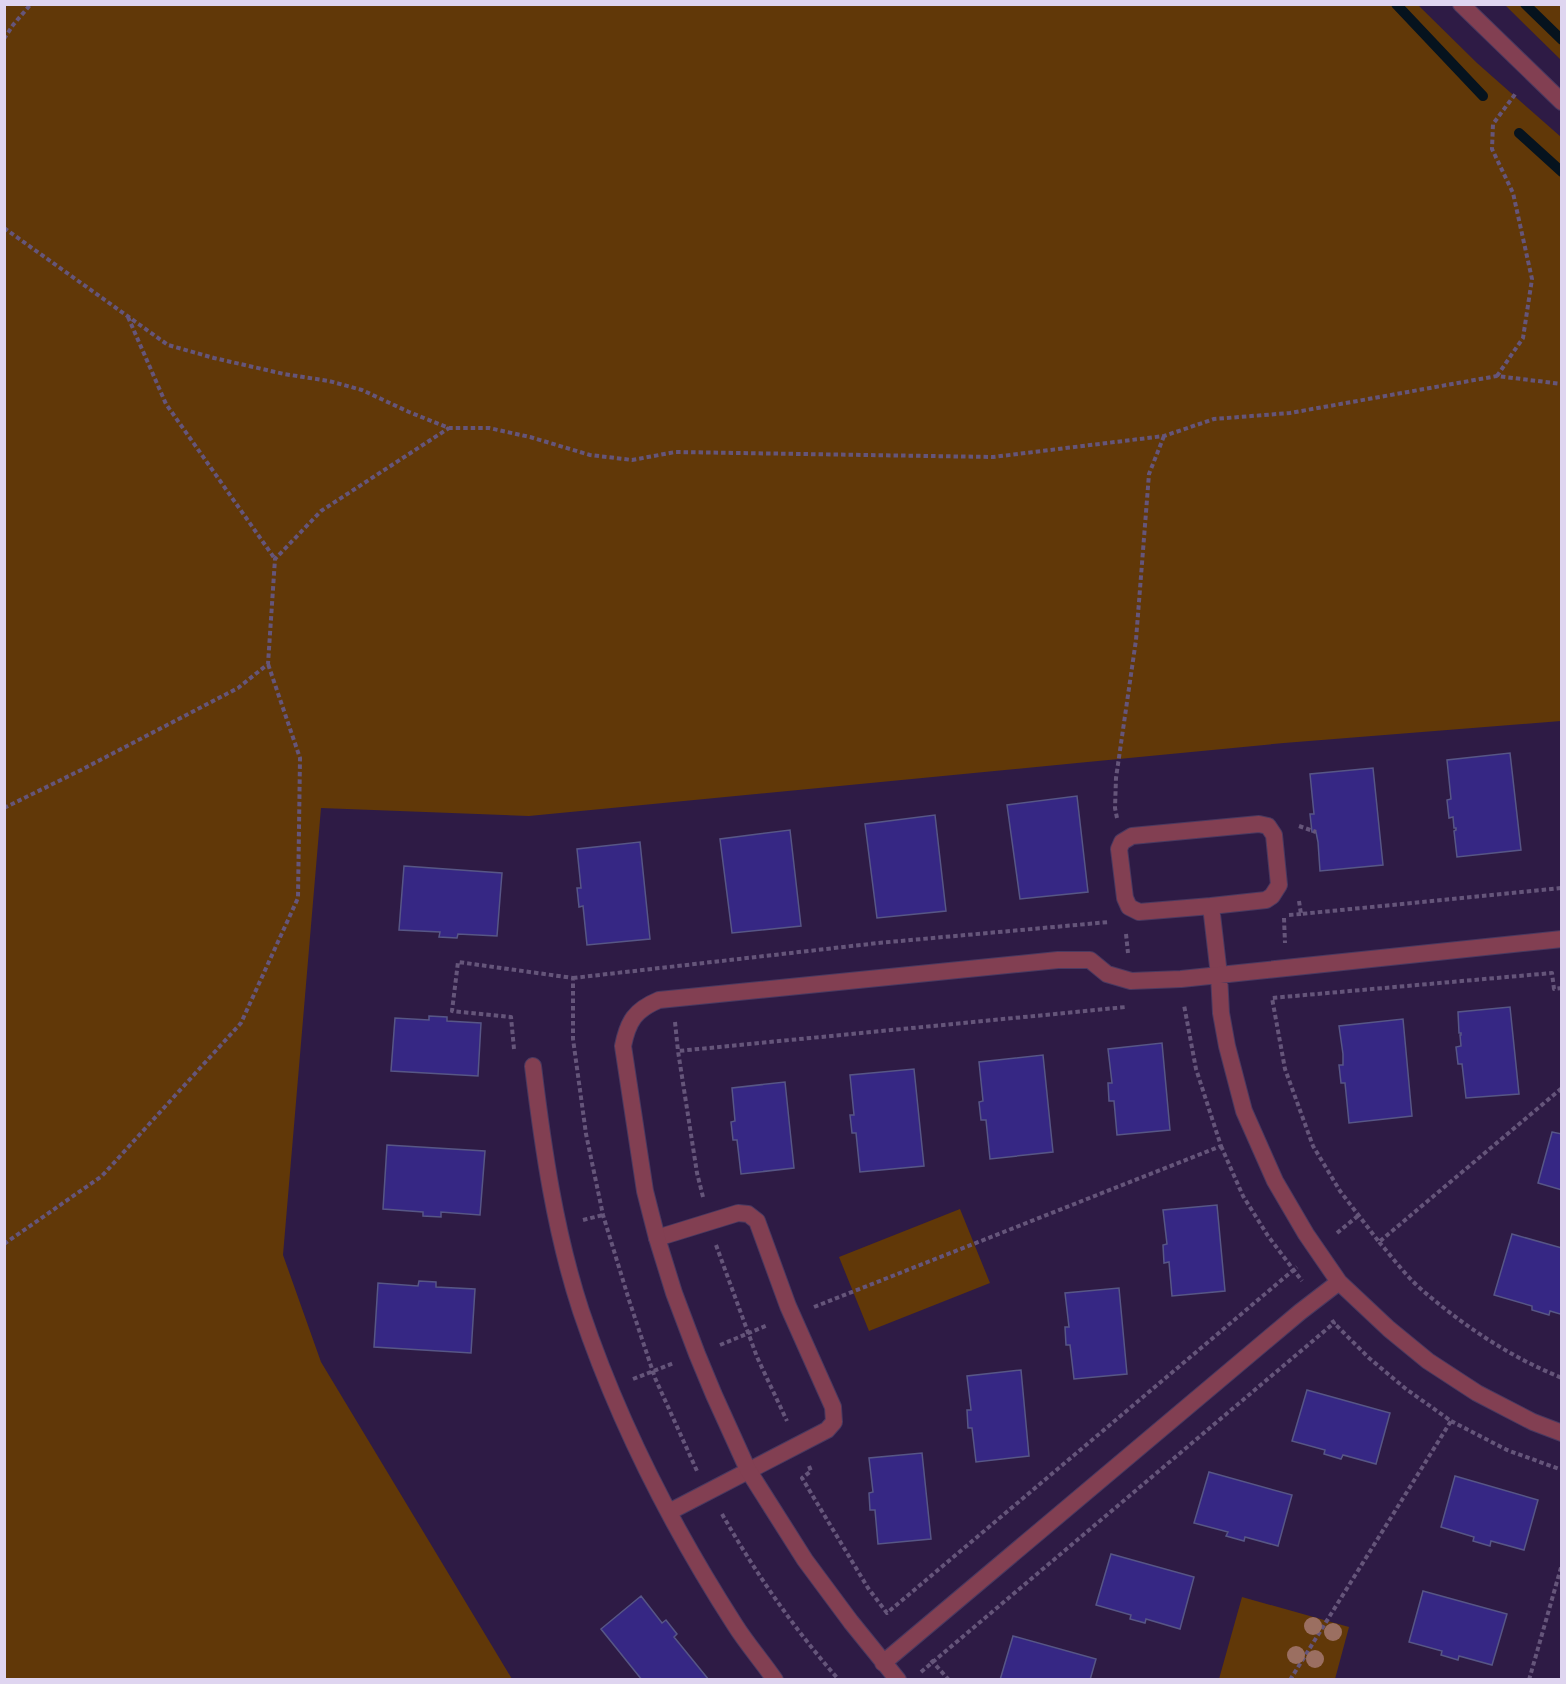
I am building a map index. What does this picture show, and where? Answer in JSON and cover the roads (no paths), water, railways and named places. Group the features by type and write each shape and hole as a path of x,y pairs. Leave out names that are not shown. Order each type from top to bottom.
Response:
{"street":[{"path":"1461,4 1562,102"},
{"path":"1259,824 1269,826 1275,835 1279,885 1272,896 1266,900 1211,906 1139,912 1129,907 1125,898 1119,849 1122,842 1132,836 1259,824"},
{"path":"1211,906 1220,1002 1227,1046 1244,1111 1275,1181 1306,1234 1339,1282 1389,1329 1428,1361 1477,1393 1533,1422 1562,1433"},
{"path":"898,1680 805,1560 748,1470 697,1354 674,1293 645,1191 623,1046 626,1031 638,1012 648,1005 666,999 1058,960 1090,960 1107,974 1131,981 1219,975 1562,939"},
{"path":"533,1066 542,1144 558,1225 581,1310 610,1388 648,1473 688,1548 736,1626 775,1680"},
{"path":"657,1238 738,1213 748,1214 757,1221 765,1247 833,1407 834,1422 827,1430 669,1512"},
{"path":"883,1663 1300,1312 1339,1282"}],"waterway":[{"path":"1396,4 1483,96"},
{"path":"1525,4 1562,40"},
{"path":"1519,133 1562,172"}]}
